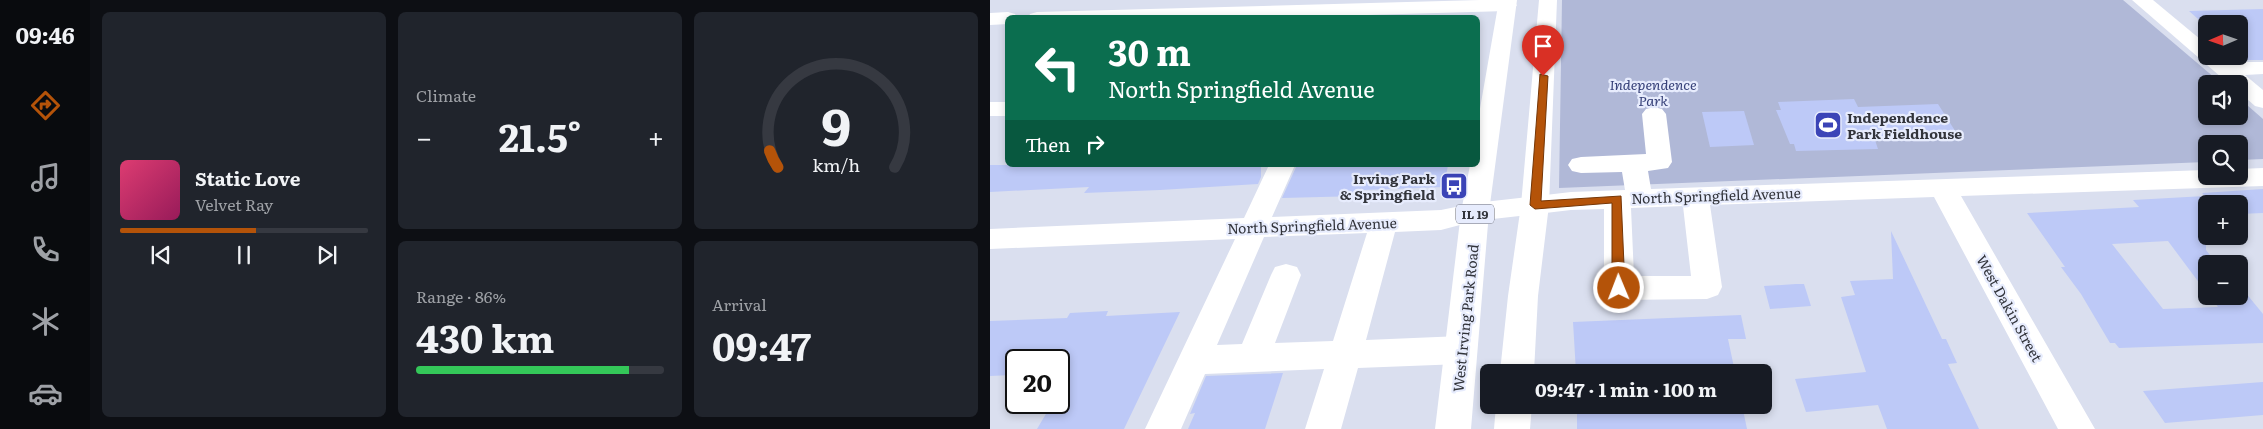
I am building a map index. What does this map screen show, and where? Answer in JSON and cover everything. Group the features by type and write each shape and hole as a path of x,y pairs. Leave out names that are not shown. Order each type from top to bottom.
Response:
{"street":[{"path":"2141,0 2198,48"},
{"path":"1142,15 1528,3 1535,205 1523,296 1518,364"},
{"name":"West Irving Park Road","path":"1453,429 1476,212 1528,3"},
{"path":"990,19 1005,18"},
{"path":"2219,65 2263,101"},
{"path":"2244,65 2263,68"},
{"path":"990,110 1005,109"},
{"path":"1581,165 1658,162 1654,114"},
{"path":"1634,163 1628,199 1619,288 1707,287 1695,196"},
{"path":"1163,429 1281,167"},
{"name":"North Springfield Avenue","path":"990,239 1440,220 1476,212 1535,205 1628,199 2263,177"},
{"name":"West Dakin Street","path":"1942,187 2077,429"},
{"path":"1323,429 1384,222"},
{"path":"1253,358 1286,275"},
{"path":"1194,360 1461,350"},
{"path":"1512,429 1513,414"}],"green space":[{"name":"Independence Park","path":"1562,0 2123,0 2211,75 2198,75 2198,125 2248,125 2248,106 2263,119 2263,159 2248,160 2248,135 2198,135 2198,162 1559,188"}],"building":[{"path":"2263,9 2263,60 2248,60 2248,15 2198,15 2198,19 2189,11"},
{"name":"Independence Park Fieldhouse","path":"1854,99 1858,107 1938,104 1959,137 1875,140 1878,149 1796,151 1794,144 1790,144 1776,110 1781,110 1778,102"},
{"path":"1744,111 1754,145 1710,147 1702,112"},
{"path":"990,165 1005,165 1005,167 1261,167 1261,177 1258,184 1084,193 1089,187 990,192"},
{"path":"1296,167 1448,167 1444,187 1363,190 1360,196 1282,198"},
{"path":"2263,189 2263,213 2248,214 2248,195 2204,195 2202,193"},
{"path":"2198,196 2198,245 2206,245 2206,250 2210,255 2198,255 2198,281 2168,241 2112,244 2163,309 2248,305 2248,296 2263,314 2263,343 2119,348 2115,343 2110,343 2081,294 2061,267 2065,267 2027,213 2139,207 2133,200"},
{"path":"1891,231 1942,339 1946,339 1957,363 1948,364 1979,429 1887,429 1878,405 1806,412 1795,379 1866,372 1841,297 1855,295 1850,281 1893,279"},
{"path":"1804,284 1811,306 1770,309 1764,286"},
{"path":"1108,311 1106,316 1180,312 1124,429 1037,429 1046,414 1070,414 1070,349 1005,349 1005,375 990,376 990,321 1067,318 1070,313"},
{"path":"1741,315 1746,339 1728,339 1733,364 1576,364 1573,322"},
{"path":"1283,373 1265,429 1188,429 1195,413 1190,414 1206,376"},
{"path":"2263,382 2263,415 2165,423 2143,391"},
{"path":"1577,414 1744,414 1747,429 1577,429"}],"place":[{"name":"Independence Park Fieldhouse","path":"1828,125"},
{"name":"Irving Park & Springfield","path":"1454,186"}],"route":[{"path":"1543,76 1535,205 1617,199 1619,288"}]}
